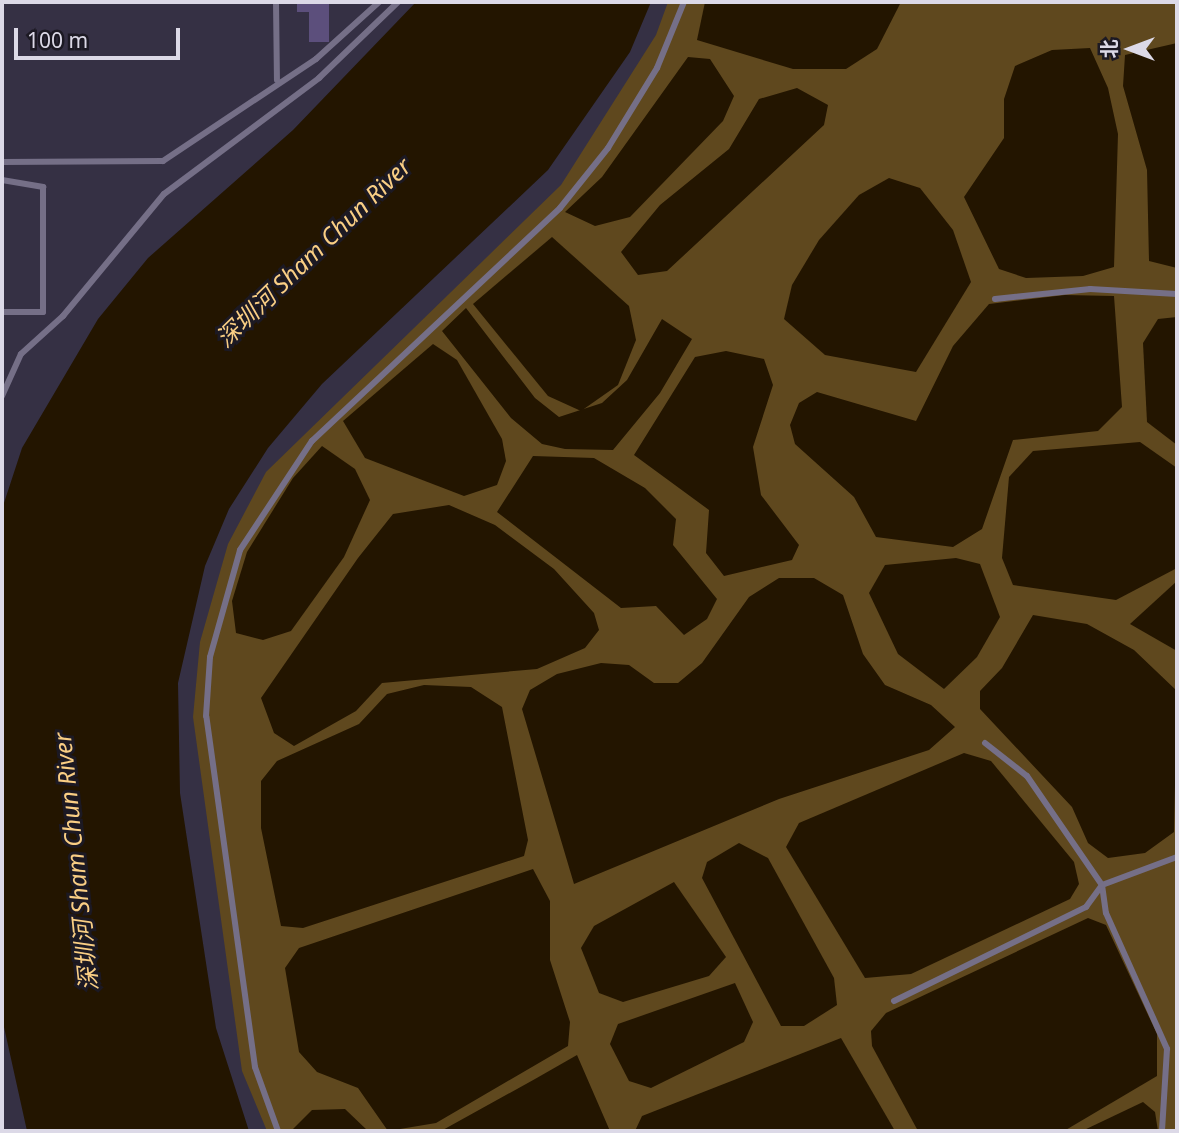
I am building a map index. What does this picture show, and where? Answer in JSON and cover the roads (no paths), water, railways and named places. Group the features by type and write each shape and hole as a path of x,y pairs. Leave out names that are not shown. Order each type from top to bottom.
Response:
{"lane":[{"path":"276,2 277,80"},
{"path":"2,162 163,161 277,80 316,60 379,2"},
{"path":"2,396 22,354 63,316 164,194 319,78 398,2"},
{"path":"278,1131 255,1067 206,716 210,657 240,550 312,441 576,188 657,68 684,2"},
{"path":"2,180 43,187 43,312 2,312"},
{"path":"995,299 1090,289 1177,294"},
{"path":"985,743 1027,776 1102,885 1106,913 1167,1049 1162,1131"},
{"path":"894,1001 1086,907 1102,885 1177,857"}],"water":[{"name":"深圳河 Sham Chun River","path":"416,2 651,2 630,52 548,170 322,384 268,448 229,509 205,566 178,683 180,793 216,1028 249,1131 27,1131 2,1018 2,509 22,448 98,319 148,258 293,130"},
{"path":"705,2 901,2 877,49 846,69 793,69 697,40"},
{"path":"1177,43 1177,268 1149,261 1147,170 1123,86 1125,55"},
{"path":"1090,48 1108,88 1118,134 1114,267 1083,276 1026,278 999,269 964,197 1004,138 1004,99 1015,66 1052,50"},
{"path":"688,57 710,59 734,96 723,121 630,217 595,226 565,212 602,177"},
{"path":"797,88 828,105 824,125 667,271 638,275 621,252 660,205 729,149 759,99"},
{"path":"889,178 920,188 953,230 971,282 916,372 825,355 784,319 792,285 819,240 859,195"},
{"path":"552,237 629,306 636,340 618,385 581,411 548,396 473,304"},
{"path":"1065,295 1114,296 1122,407 1098,431 1013,440 982,529 953,547 876,537 854,497 795,444 790,425 799,403 817,392 916,421 953,346 989,304"},
{"path":"466,308 535,398 559,417 602,403 627,380 662,319 692,339 660,393 613,450 565,449 542,444 511,418 442,331"},
{"path":"1177,317 1177,445 1147,422 1143,343 1158,319"},
{"path":"433,344 457,360 502,439 506,461 497,485 464,496 365,458 343,421"},
{"path":"726,351 764,359 773,385 753,447 761,495 799,545 792,560 724,576 706,553 709,510 634,455 695,357"},
{"path":"1140,442 1177,468 1177,568 1116,600 1013,585 1002,558 1009,477 1033,451"},
{"path":"322,446 355,469 370,500 344,557 291,631 263,640 236,633 232,601 247,552 293,478"},
{"path":"533,456 594,458 645,488 676,519 673,545 717,599 707,619 684,635 656,606 621,608 497,512"},
{"path":"449,505 495,525 554,569 594,613 599,630 585,648 537,669 382,683 356,711 294,746 274,733 261,698 358,558 393,514"},
{"path":"956,558 980,564 1000,617 977,657 944,689 898,654 869,593 885,565"},
{"path":"779,578 814,578 843,595 863,654 885,685 931,705 955,727 929,750 779,799 574,884 522,709 530,690 557,674 601,663 629,665 654,683 678,683 702,663 749,597"},
{"path":"1177,581 1177,651 1130,624"},
{"path":"1033,615 1087,624 1134,650 1177,691 1174,832 1145,853 1108,858 1088,843 1072,807 980,709 980,691 1002,668"},
{"path":"424,685 471,687 502,707 528,840 524,856 303,928 281,926 261,828 261,781 277,761 359,724 387,694"},
{"path":"964,753 991,761 1074,862 1079,884 1070,899 911,974 865,978 786,847 799,823"},
{"path":"739,843 768,858 834,978 837,1005 804,1026 781,1026 702,878 707,862"},
{"path":"533,869 550,901 550,960 570,1022 568,1046 436,1123 388,1131 358,1088 317,1072 299,1052 285,968 299,948"},
{"path":"674,882 726,957 709,976 623,1002 599,993 581,948 594,926"},
{"path":"1088,918 1106,925 1157,1034 1157,1076 1064,1131 918,1131 872,1046 871,1031 886,1013"},
{"path":"735,983 753,1022 744,1042 651,1088 629,1081 610,1044 618,1024"},
{"path":"841,1038 895,1131 635,1131 642,1116"},
{"path":"577,1055 610,1131 441,1131 535,1079"},
{"path":"1143,1102 1155,1112 1158,1131 1082,1131"},
{"path":"345,1109 368,1131 291,1131 312,1110"}]}
